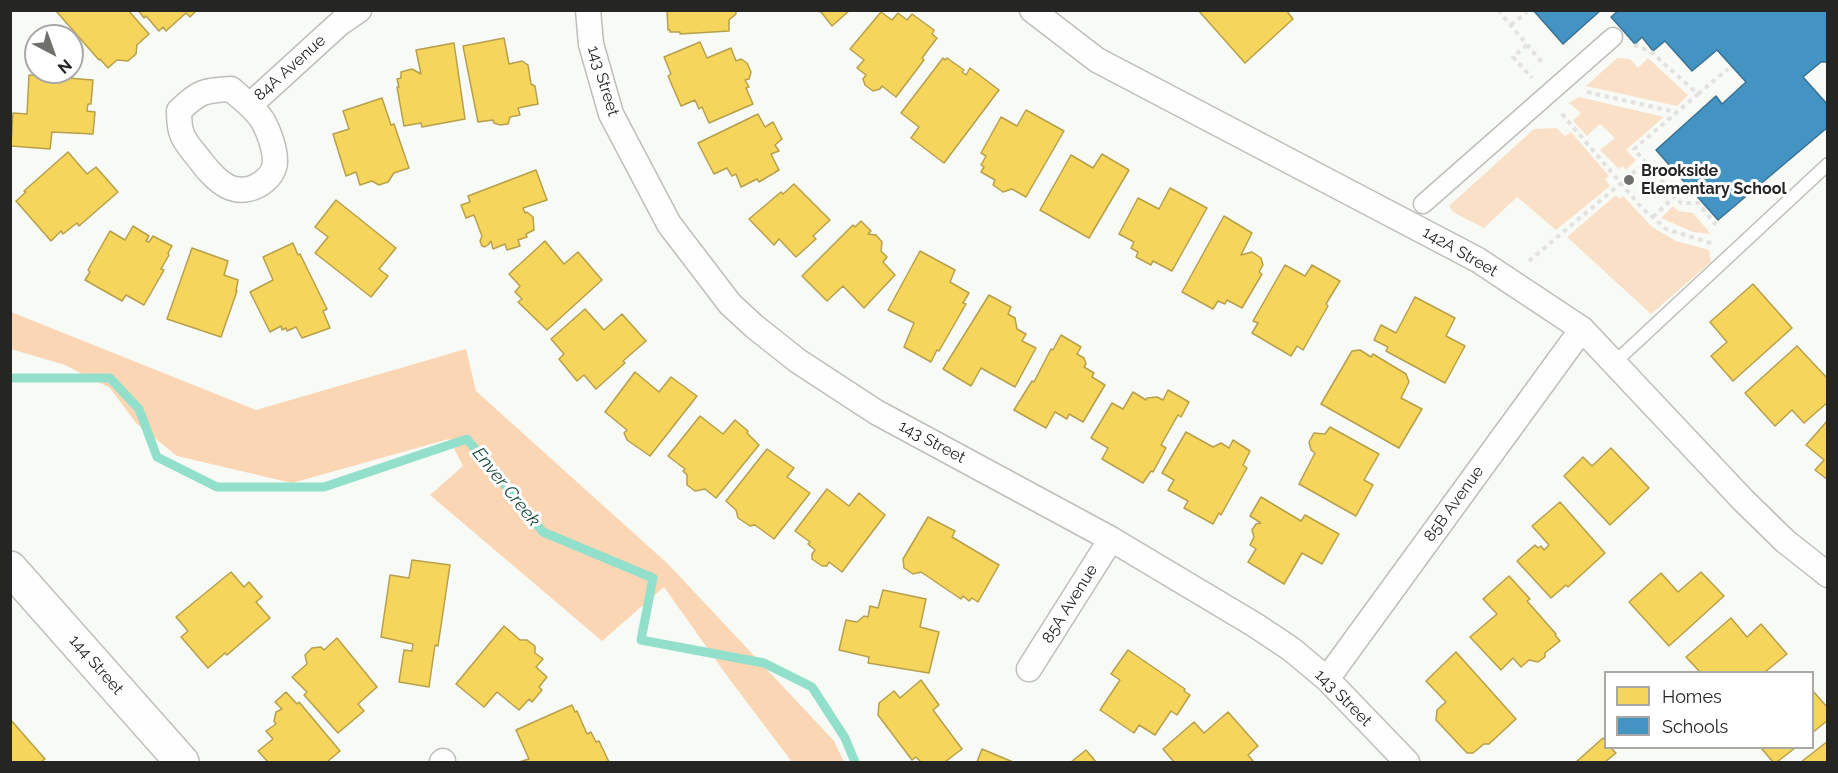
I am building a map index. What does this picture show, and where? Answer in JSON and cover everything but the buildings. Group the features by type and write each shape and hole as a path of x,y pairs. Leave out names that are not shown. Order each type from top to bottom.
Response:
{"main road":[{"name":"144 Street","path":"10,568 182,762"}],"street":[{"name":"84A Avenue","path":"250,105 340,23 359,10"},
{"name":"143 Street","path":"588,10 591,45 611,114 669,224 730,304 755,327 798,362 876,412 1111,539 1291,649 1327,679 1407,762"},
{"name":"142A Street","path":"1032,10 1097,60 1478,260 1582,329 1743,500 1785,541 1827,575"},
{"path":"1423,204 1613,37"},
{"name":"84A Avenue","path":"231,89 250,105 263,122 273,146 276,163 271,175 256,187 235,189 224,184 204,166 184,141 179,131 179,111 194,96 208,90 231,89"},
{"name":"85B Avenue","path":"1327,679 1582,329"},
{"name":"85A Avenue","path":"1029,669 1111,539"}],"lane":[{"path":"1614,363 1827,164"}],"path":[{"path":"1498,10 1527,45 1553,90 1621,182 1653,217 1666,229 1712,243 1726,258"},
{"path":"1511,25 1527,12"},
{"path":"1613,37 1650,51 1698,94"},
{"path":"1527,45 1513,57 1553,90 1593,94 1676,112"},
{"path":"1716,225 1698,203 1682,203 1634,149 1728,69"},
{"path":"1529,261 1646,162"},
{"path":"1653,217 1675,196"}],"shaded area":[{"path":"1617,58 1630,59 1638,68 1648,58 1688,95 1677,106 1586,86"},
{"path":"1579,97 1664,117 1626,150 1636,160 1626,170 1623,166 1619,169 1600,150 1615,138 1600,124 1587,136 1573,121 1581,113 1569,103"},
{"path":"1556,128 1565,136 1571,132 1609,176 1605,179 1610,186 1556,230 1517,197 1484,228 1453,212 1449,206 1534,129"},
{"path":"1616,195 1619,199 1623,196 1652,227 1676,241 1709,250 1711,262 1651,314 1567,237"},
{"path":"1673,206 1678,211 1693,213 1711,234 1693,232 1661,218"},
{"path":"11,312 256,410 466,349 476,391 668,564 834,741 844,762 792,762 664,587 602,641 430,495 463,466 449,439 292,483 177,456 136,423 110,388 65,365 11,349"}],"waterway":[{"name":"Enver Creek","path":"10,378 110,378 139,409 157,457 217,487 324,487 467,439 543,532 653,578 641,640 764,663 812,687 845,738 855,762"}],"place":[{"name":"Brookside Elementary School","path":"1629,180"}]}
